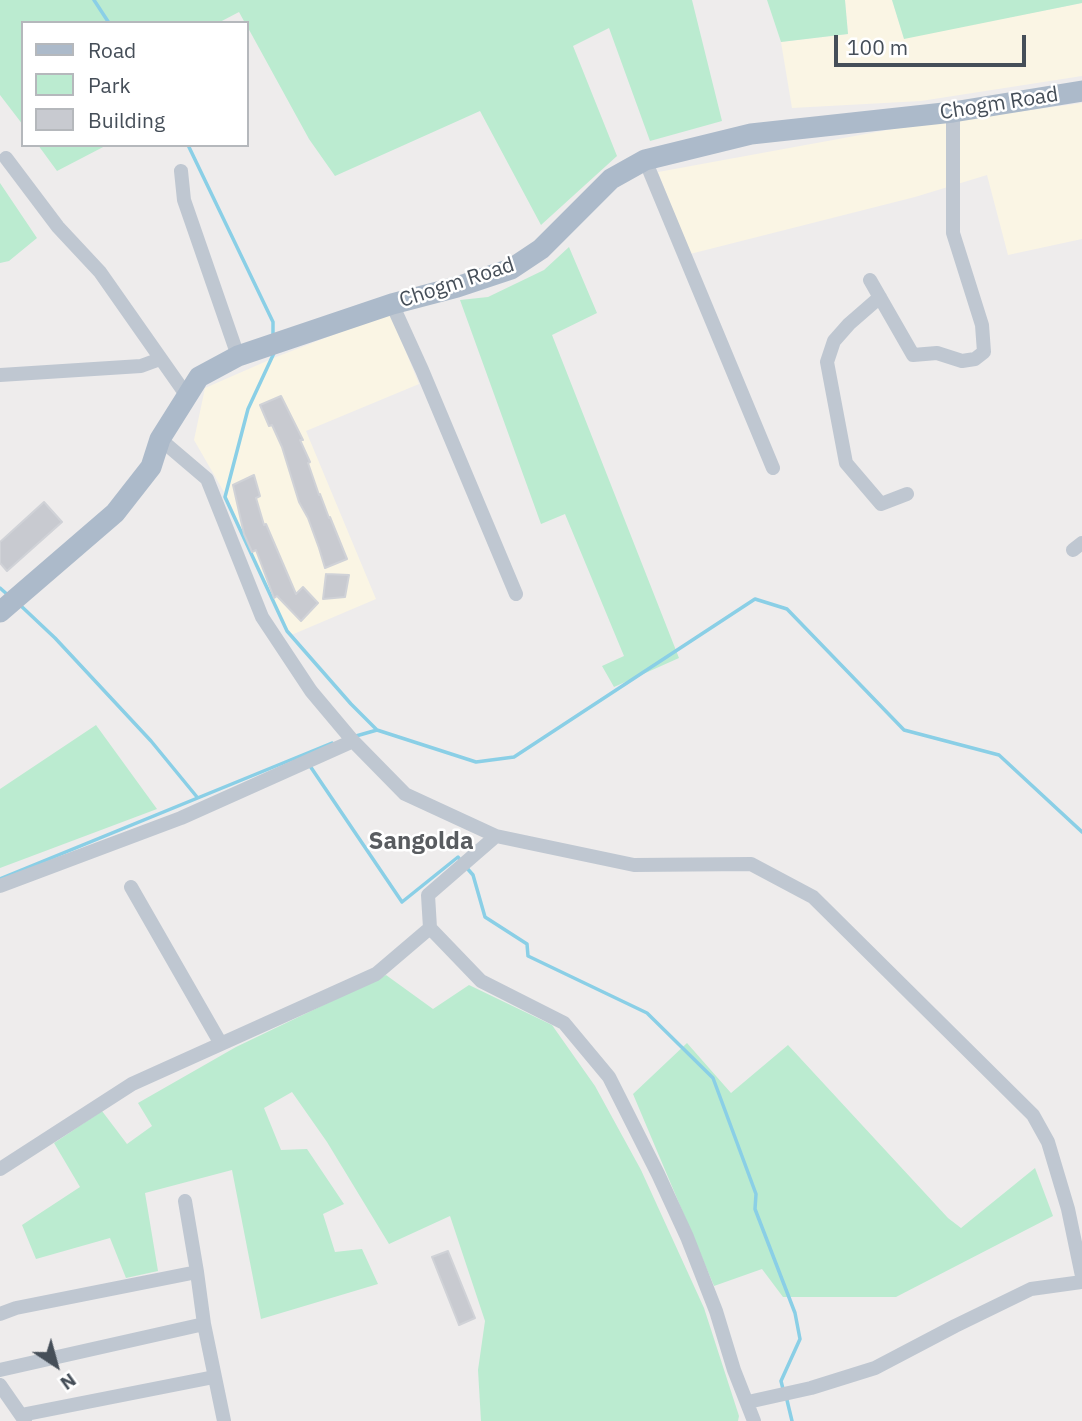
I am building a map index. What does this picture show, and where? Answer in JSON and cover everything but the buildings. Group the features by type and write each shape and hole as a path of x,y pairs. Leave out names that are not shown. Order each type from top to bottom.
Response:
{"main road":[{"name":"Chogm Road","path":"0,612 114,513 151,467 160,439 199,377 238,356 392,304 511,269 541,249 611,179 645,160 751,134 954,112 1082,91"}],"street":[{"path":"870,280 913,355 937,353 962,361 975,359 984,352 982,325 953,233 954,112"},
{"path":"6,158 58,227 100,272 187,396"},
{"path":"645,160 773,468"},
{"path":"181,171 184,200 238,356"},
{"path":"880,298 849,324 834,341 827,362 846,463 881,504 907,494"},
{"path":"392,304 516,594"},
{"path":"0,375 141,366 160,359"},
{"path":"160,439 207,479 262,617 311,691 353,741 405,794 496,836 634,864 751,864 813,897 1033,1115 1048,1142 1068,1209 1082,1276"},
{"path":"0,886 181,818 353,741"},
{"path":"496,836 428,895 430,928 481,981 564,1023 609,1077 659,1174 687,1237 754,1421"},
{"path":"131,887 220,1044"},
{"path":"0,1169 132,1084 376,974 430,928"},
{"path":"185,1201 204,1324 224,1421"},
{"path":"0,1314 16,1308 197,1272"},
{"path":"748,1402 811,1388 875,1368 1031,1289 1082,1282"},
{"path":"0,1370 204,1324"},
{"path":"0,1385 23,1418 214,1377"}],"shaded area":[{"path":"845,0 892,0 904,38 1082,3 1082,76 921,101 792,108 781,42 848,34"},
{"path":"1082,103 1082,239 1008,255 987,175 915,197 690,254 658,172 893,129"},
{"path":"390,313 419,384 306,431 376,599 289,636 228,499 194,440 205,388"}],"green space":[{"path":"0,0 692,0 722,121 650,141 609,28 573,46 617,156 541,225 480,111 335,176 309,139 248,28 248,21 244,21 239,12 222,21 21,21 21,122 0,95"},
{"path":"767,0 845,0 848,34 781,42"},
{"path":"892,0 1082,0 1082,3 904,39"},
{"path":"39,147 103,147 57,171"},
{"path":"0,183 37,238 9,261 0,263"},
{"path":"569,247 597,313 552,335 679,658 614,687 602,666 624,656 565,514 541,524 460,300 488,297 544,270"},
{"path":"96,725 157,809 0,868 0,789"},
{"path":"386,975 433,1009 469,985 552,1025 595,1086 641,1170 704,1308 739,1416 738,1421 481,1421 478,1370 485,1321 450,1216 389,1244 327,1142 292,1092 264,1108 281,1150 307,1149 344,1204 323,1214 335,1252 362,1249 378,1284 261,1319 232,1170 145,1193 158,1271 126,1278 110,1238 36,1259 22,1225 80,1187 54,1143 102,1111 127,1144 152,1126 138,1103 236,1047"},
{"path":"687,1043 731,1093 788,1045 948,1218 961,1228 1035,1168 1053,1216 896,1297 783,1297 762,1269 714,1286 633,1094"}],"waterway":[{"path":"94,0 108,21"},
{"path":"189,147 273,322 273,338"},
{"path":"274,353 248,409 225,497 287,631 377,730 476,762 514,757 755,599 787,609 904,730 999,755 1082,832"},
{"path":"0,588 9,596"},
{"path":"20,605 55,638 151,741 197,797"},
{"path":"356,736 377,730"},
{"path":"0,879 332,743"},
{"path":"310,766 402,902 458,857 461,861"},
{"path":"466,867 473,875 485,917 527,944 528,956 647,1013 713,1078 756,1194 755,1209 795,1313 800,1339 781,1381 783,1389"},
{"path":"786,1396 792,1421"}],"district":[{"name":"Sangolda","path":"421,842"}]}
